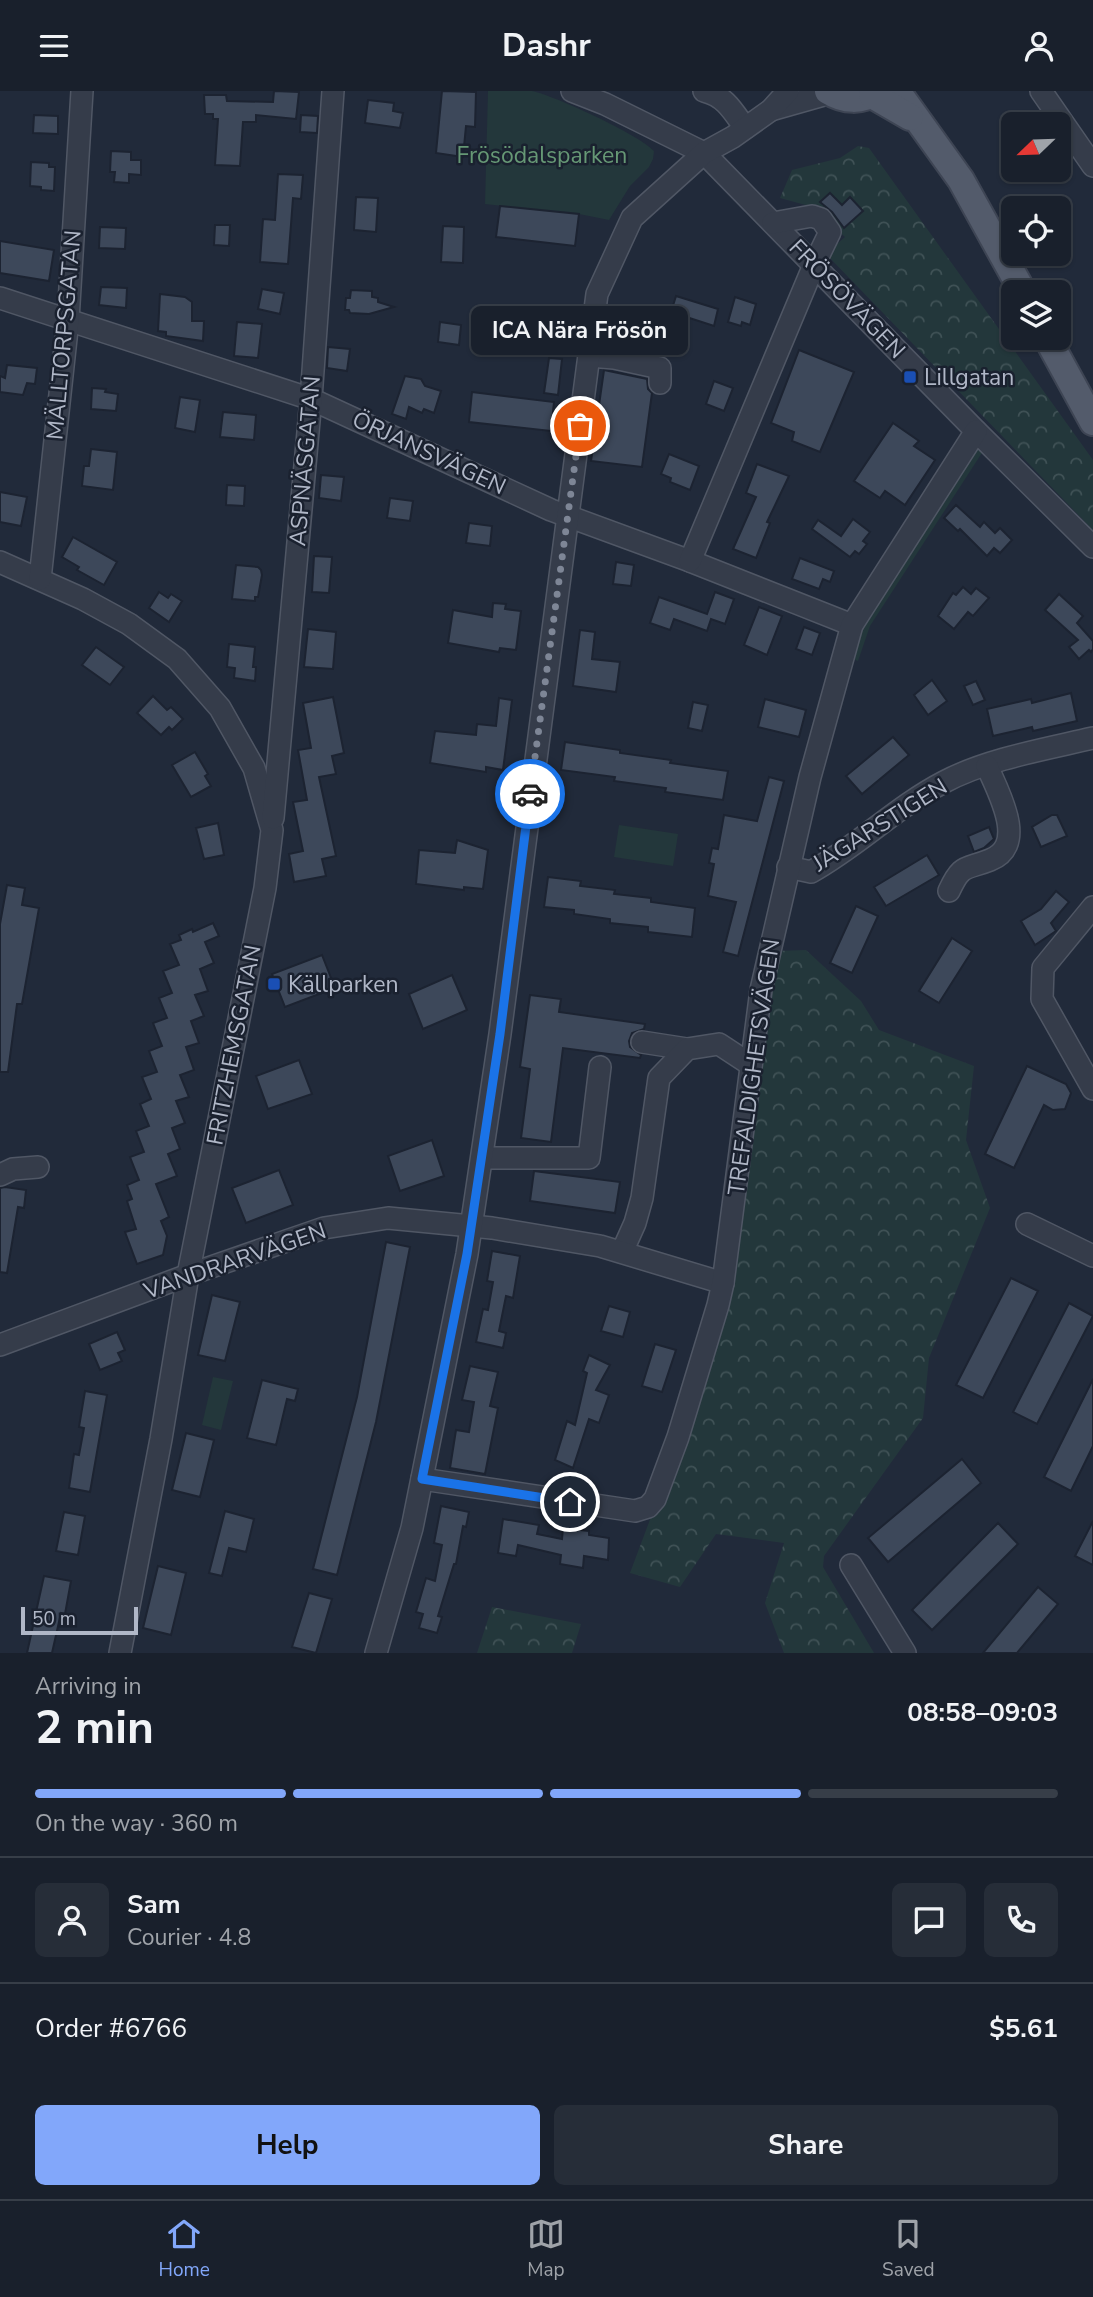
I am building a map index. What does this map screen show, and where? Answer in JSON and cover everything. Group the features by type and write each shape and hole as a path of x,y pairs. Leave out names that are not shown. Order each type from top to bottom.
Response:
{"main road":[{"path":"830,92 854,100 882,92 924,125 961,180 1016,280"},
{"path":"1054,350 1093,422"}],"street":[{"name":"MÄLLTORPSGATAN","path":"40,579 68,320 82,91"},
{"name":"ASPNÄSGATAN","path":"272,830 311,399 333,91"},
{"name":"FRÖSÖVÄGEN","path":"572,91 612,98 704,153 1093,547"},
{"path":"704,91 717,94 731,107 745,128"},
{"path":"376,1653 407,1547 467,1254 597,294 632,218 704,153 771,110 788,91"},
{"path":"1041,91 1093,166"},
{"path":"771,110 830,92"},
{"path":"690,561 830,232 821,219 812,216 773,223"},
{"name":"ÖRJANSVÄGEN","path":"0,298 311,399 551,510 852,625"},
{"path":"589,356 614,358 660,368 660,383"},
{"name":"TREFALDIGHETSVÄGEN","path":"422,1479 635,1511 648,1507 655,1499 678,1437 723,1283 761,990 810,777 852,625 976,431"},
{"name":"FRITZHEMSGATAN","path":"0,562 83,599 128,624 177,659 220,708 254,768 272,830 265,888 188,1275 161,1439 120,1653"},
{"name":"JÄGARSTIGEN","path":"788,867 811,872 831,861 881,822 945,781 1016,755 1093,738"},
{"path":"949,891 962,870 998,856 1006,846 1010,826 1008,817 987,766"},
{"path":"1093,907 1043,968 1042,999 1093,1089"},
{"path":"642,1042 687,1049 719,1044 751,1065"},
{"path":"622,1252 635,1223 642,1198 659,1078 687,1049"},
{"path":"482,1158 589,1158 600,1067"},
{"path":"0,1175 13,1169 38,1167"},
{"name":"VANDRARVÄGEN","path":"0,1345 324,1228 388,1218 471,1226 579,1243 622,1252 723,1283"},
{"path":"1027,1224 1093,1256"},
{"path":"851,1565 905,1653"}],"green space":[{"name":"Frösödalsparken","path":"488,91 532,91 558,100 632,135 654,151 653,159 649,167 630,186 609,220 579,214 485,204"},
{"path":"858,146 869,148 1001,332 1001,350 1014,350 1093,460 1093,530 826,254 845,237 813,207 780,198 792,170 840,158"},
{"path":"976,431 989,442 870,626 858,661 844,656"},
{"path":"619,825 678,834 673,866 614,857"},
{"path":"806,950 861,1001 879,1030 974,1066 966,1140 990,1208 929,1358 923,1418 824,1556 823,1567 874,1653 784,1653 765,1603 784,1543 716,1534 680,1587 630,1573 679,1442 723,1305 776,951"},
{"path":"213,1377 233,1381 221,1430 202,1425"},
{"path":"492,1607 581,1624 572,1653 477,1653"}],"building":[{"path":"274,91 299,92 296,119 256,115 256,122 243,122 240,166 215,165 218,119 213,119 213,114 205,114 204,95 226,95 227,101 273,102"},
{"path":"442,91 476,92 475,127 466,126 463,157 436,153"},
{"path":"368,100 394,103 393,111 403,113 400,128 365,123"},
{"path":"34,115 58,116 58,134 33,133"},
{"path":"301,115 318,116 317,133 300,132"},
{"path":"111,151 131,152 131,160 141,160 141,175 129,174 129,183 114,182 115,172 110,172"},
{"path":"31,162 49,163 49,167 55,167 54,191 30,186"},
{"path":"278,174 303,175 301,199 293,198 288,264 260,262 263,219 275,220"},
{"path":"830,193 842,205 850,197 863,211 844,228 820,202"},
{"path":"356,197 378,198 376,232 354,230"},
{"path":"500,206 579,214 575,246 496,237"},
{"path":"215,225 230,225 229,246 214,245"},
{"path":"443,226 464,227 463,263 441,262"},
{"path":"100,227 126,228 125,249 99,248"},
{"path":"0,241 54,250 49,281 0,273"},
{"path":"101,287 127,288 126,308 99,305"},
{"path":"262,289 284,293 280,314 258,309"},
{"path":"351,290 372,291 372,297 378,298 378,302 394,307 369,314 350,313 345,310 346,298 350,298"},
{"path":"160,294 185,297 192,302 192,321 204,321 203,341 166,336 166,332 158,331"},
{"path":"676,296 718,309 714,326 671,312"},
{"path":"735,297 756,304 750,325 742,322 741,326 728,322"},
{"path":"484,308 564,319 560,347 480,336"},
{"path":"647,311 669,314 666,334 644,332"},
{"path":"237,322 262,324 258,358 234,356"},
{"path":"440,322 461,325 459,345 438,342"},
{"path":"328,347 350,349 347,371 327,368"},
{"path":"799,350 854,372 820,452 792,441 794,432 771,423"},
{"path":"549,358 562,359 558,395 544,393"},
{"path":"7,365 37,368 35,384 27,383 23,395 0,392 0,376 5,378"},
{"path":"604,370 647,379 648,389 652,393 642,467 591,461"},
{"path":"405,376 421,379 425,386 441,391 434,413 424,409 422,413 409,407 406,419 392,414"},
{"path":"714,381 733,388 724,411 706,404"},
{"path":"92,388 106,389 105,392 118,394 116,411 91,409"},
{"path":"472,392 554,402 551,431 469,422"},
{"path":"180,397 200,400 195,432 175,428"},
{"path":"223,412 256,415 254,440 220,437"},
{"path":"893,423 919,441 914,446 935,460 905,505 885,491 880,498 854,481"},
{"path":"91,449 117,452 113,490 82,486 84,466 89,466"},
{"path":"669,454 699,466 690,490 670,482 671,478 661,474"},
{"path":"757,464 789,476 767,522 770,523 756,558 733,549 756,497 746,493"},
{"path":"321,475 344,477 341,501 319,498"},
{"path":"227,485 245,486 244,506 226,505"},
{"path":"0,492 27,497 21,526 0,522"},
{"path":"390,498 413,501 410,521 387,518"},
{"path":"956,505 980,527 984,522 995,533 1000,528 1012,540 1000,553 994,548 987,556 960,529 958,531 944,518"},
{"path":"853,519 870,532 863,541 867,544 859,554 855,551 850,557 812,529 818,520 841,536"},
{"path":"469,523 492,526 490,546 466,543"},
{"path":"73,537 117,562 104,585 77,570 79,567 62,557"},
{"path":"314,556 332,557 329,593 312,592"},
{"path":"800,558 834,571 830,582 823,579 819,589 792,579"},
{"path":"616,562 634,565 631,586 613,584"},
{"path":"236,565 258,567 261,570 258,597 255,597 255,601 232,599"},
{"path":"963,587 971,594 976,588 989,598 973,616 968,612 954,629 938,616 953,593 956,595"},
{"path":"159,592 168,598 171,594 182,601 169,622 149,608"},
{"path":"715,592 734,599 725,624 711,619 707,631 674,619 670,630 650,623 659,597 707,614"},
{"path":"1059,594 1083,616 1077,623 1093,641 1091,652 1089,650 1079,659 1069,647 1078,640 1045,610"},
{"path":"493,603 506,604 505,609 521,611 516,650 500,648 499,652 448,643 453,610 492,617"},
{"path":"759,607 782,616 767,655 744,645"},
{"path":"804,627 820,633 812,655 796,649"},
{"path":"308,629 336,632 333,669 304,667"},
{"path":"580,630 595,632 592,659 620,662 616,692 573,686"},
{"path":"229,644 255,647 255,681 234,678 235,668 227,667"},
{"path":"96,647 124,667 110,685 82,665"},
{"path":"932,680 947,701 928,715 914,695"},
{"path":"976,681 985,700 973,705 964,686"},
{"path":"1071,693 1077,721 1033,731 1032,727 993,736 987,709 1031,699 1032,703"},
{"path":"153,696 167,710 171,707 183,719 172,730 169,727 161,735 137,713"},
{"path":"333,697 344,753 332,756 336,774 319,777 336,856 322,859 326,876 294,882 289,854 303,851 293,802 307,800 298,750 311,748 303,703"},
{"path":"499,698 512,700 503,770 486,767 486,772 430,763 435,731 476,735 477,724 496,726"},
{"path":"765,699 806,710 799,737 758,727"},
{"path":"693,702 708,705 702,731 688,728"},
{"path":"893,737 909,755 862,794 846,776"},
{"path":"565,742 671,760 670,763 728,771 723,800 665,792 666,788 614,781 615,777 561,770"},
{"path":"195,752 208,774 205,776 211,786 191,797 172,765"},
{"path":"769,777 784,781 738,956 723,952 736,902 708,896 714,864 709,863 712,848 718,849 724,815 757,821"},
{"path":"1052,815 1057,815 1067,836 1041,847 1032,827"},
{"path":"218,823 224,855 204,859 196,828"},
{"path":"989,827 994,839 974,852 968,836"},
{"path":"457,840 488,850 483,889 464,887 464,890 416,884 419,850 455,853"},
{"path":"927,855 939,875 886,906 874,887"},
{"path":"548,877 581,881 580,886 615,890 614,894 651,898 651,902 695,908 692,937 648,932 648,927 610,923 610,919 574,914 574,910 544,907"},
{"path":"7,885 25,888 22,905 39,908 22,1004 17,1004 8,1072 0,1072 0,924"},
{"path":"1056,891 1069,902 1051,923 1056,931 1035,945 1021,921 1041,909"},
{"path":"856,906 878,916 852,973 830,963"},
{"path":"213,923 219,936 205,942 214,963 200,969 208,991 195,995 204,1016 191,1021 199,1043 186,1047 194,1070 180,1075 189,1097 176,1101 185,1123 172,1128 180,1149 168,1154 177,1176 156,1184 169,1217 161,1221 167,1236 163,1255 137,1264 125,1232 136,1229 127,1201 132,1199 127,1185 139,1180 130,1157 144,1152 136,1131 149,1126 140,1104 151,1099 142,1077 157,1072 149,1051 162,1046 153,1023 167,1018 159,998 172,993 163,971 179,965 170,944 181,940 179,935"},
{"path":"952,938 972,951 939,1003 919,991"},
{"path":"322,955 335,988 285,1007 272,974"},
{"path":"452,975 467,1010 423,1029 409,994"},
{"path":"530,995 561,999 559,1012 645,1024 644,1029 632,1033 629,1041 630,1047 641,1055 640,1058 563,1048 551,1142 521,1138 530,1069 520,1067"},
{"path":"299,1060 312,1094 268,1109 256,1076"},
{"path":"1027,1066 1066,1084 1071,1093 1065,1109 1053,1110 1044,1105 1014,1168 985,1154"},
{"path":"432,1140 444,1176 400,1191 388,1156"},
{"path":"279,1170 293,1205 246,1223 232,1188"},
{"path":"534,1171 620,1182 615,1213 530,1201"},
{"path":"0,1188 26,1190 24,1208 18,1207 7,1273 0,1272"},
{"path":"386,1242 410,1247 376,1422 337,1575 313,1569 357,1397"},
{"path":"492,1251 520,1256 513,1298 506,1296 499,1331 506,1333 503,1348 476,1342 483,1309 488,1310 493,1282 487,1281"},
{"path":"1011,1278 1038,1291 983,1398 956,1385"},
{"path":"212,1295 240,1302 225,1361 198,1355"},
{"path":"1069,1303 1093,1316 1037,1424 1013,1412"},
{"path":"609,1306 630,1312 623,1337 601,1331"},
{"path":"117,1332 125,1350 118,1353 122,1361 100,1370 89,1344"},
{"path":"655,1344 676,1350 662,1392 642,1386"},
{"path":"589,1355 610,1365 596,1390 609,1395 599,1423 589,1419 573,1468 555,1460 567,1421 575,1425 587,1373 583,1371"},
{"path":"470,1366 498,1372 490,1406 498,1408 485,1474 450,1468 456,1430 469,1432 474,1402 462,1400"},
{"path":"1093,1379 1093,1446 1071,1491 1044,1477"},
{"path":"262,1380 298,1389 295,1401 287,1399 276,1445 247,1438"},
{"path":"85,1391 107,1395 90,1492 69,1488 74,1454 79,1455 84,1428 79,1427"},
{"path":"186,1433 214,1440 200,1497 172,1490"},
{"path":"962,1459 981,1483 888,1562 868,1538"},
{"path":"441,1506 469,1512 466,1527 463,1526 456,1564 438,1616 442,1617 437,1633 419,1628 423,1614 416,1612 426,1578 435,1581 442,1545 434,1543"},
{"path":"225,1511 254,1519 246,1552 229,1548 222,1576 209,1573"},
{"path":"64,1512 85,1516 78,1555 56,1551"},
{"path":"503,1519 539,1525 537,1534 562,1539 563,1528 589,1531 589,1535 609,1538 608,1560 584,1556 583,1568 560,1564 561,1555 518,1545 516,1556 498,1553"},
{"path":"1093,1521 1093,1565 1075,1556"},
{"path":"998,1523 1018,1544 932,1630 912,1610"},
{"path":"158,1566 186,1573 171,1635 143,1628"},
{"path":"44,1576 71,1581 65,1614 61,1613 52,1653 27,1653"},
{"path":"1038,1587 1058,1604 1017,1653 983,1653"},
{"path":"309,1593 332,1599 316,1653 292,1647"}],"way so far":[{"path":"530,794 580,426"}],"place":[{"name":"Lillgatan","path":"910,377"},
{"name":"ICA Nära Frösön","path":"580,426"},
{"name":"Källparken","path":"274,984"}],"route":[{"path":"530,794 500,1034 467,1254 422,1479 570,1502"}]}
